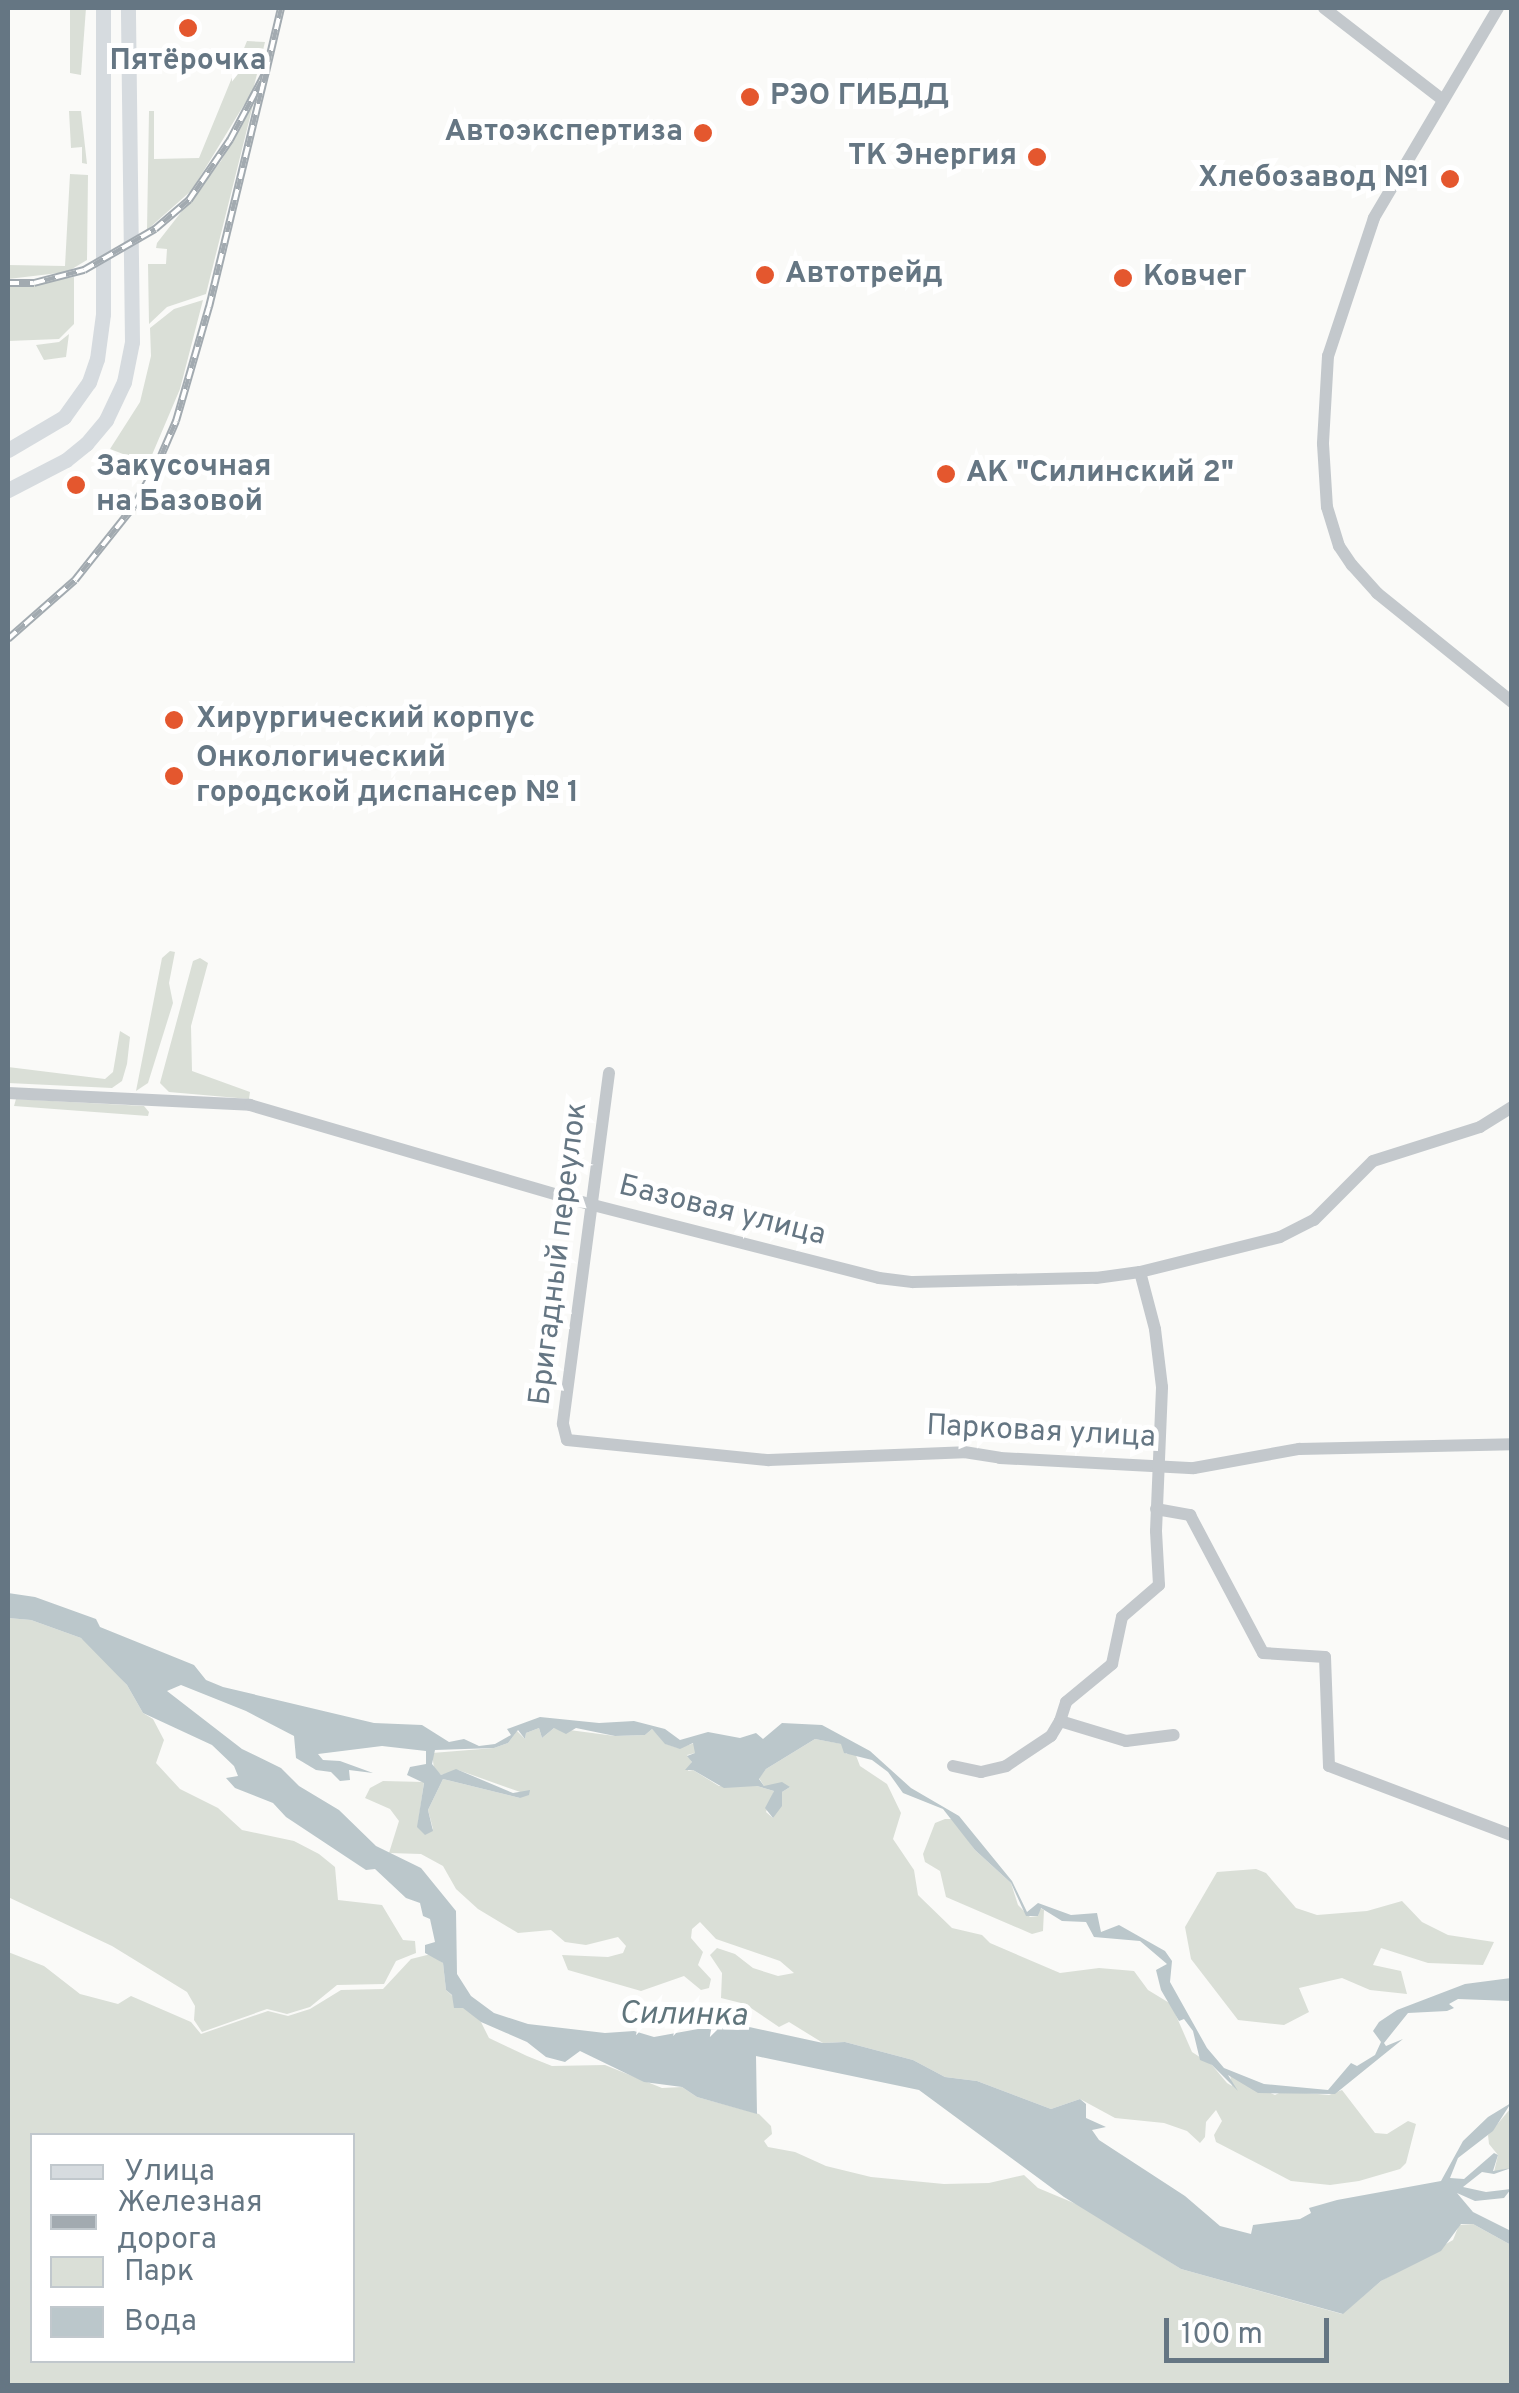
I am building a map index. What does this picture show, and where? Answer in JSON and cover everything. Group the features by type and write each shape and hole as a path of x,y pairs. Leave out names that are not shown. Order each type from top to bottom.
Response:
{"main road":[{"path":"8,450 64,417 89,382 97,360 103,314 103,8"},
{"path":"8,490 66,460 86,444 106,420 124,382 132,342 128,8"}],"street":[{"path":"1324,8 1443,100"},
{"path":"1498,8 1374,218 1328,356 1323,444 1327,508 1339,546 1377,593 1512,702"},
{"name":"Бригадный переулок","path":"567,1440 563,1424 609,1073"},
{"name":"Базовая улица","path":"8,1093 250,1104 589,1204 878,1278 1039,1282 1140,1272 1294,1232 1314,1220 1373,1160 1401,1148 1480,1127 1512,1108"},
{"path":"953,1766 993,1771 1051,1736 1066,1702 1112,1664 1122,1617 1159,1585 1156,1509 1162,1464 1160,1361 1140,1272"},
{"name":"Парковая улица","path":"567,1440 768,1460 933,1451 1194,1468 1255,1454 1323,1448 1512,1444"},
{"path":"1156,1509 1190,1514 1263,1653 1325,1658 1328,1766 1512,1834"},
{"path":"1060,1721 1126,1741 1174,1735"}],"green space":[{"path":"70,8 86,8 81,75 70,73"},
{"path":"247,41 265,42 253,90 192,190 147,230 149,111 154,111 154,159 199,158"},
{"path":"254,101 206,294 167,307 149,324 148,264 166,264 167,249 156,248 157,243 221,161"},
{"path":"69,111 81,111 87,164 82,163 82,147 71,148"},
{"path":"70,174 88,175 87,260 67,272 8,279 8,265 65,266"},
{"path":"74,277 74,324 59,339 8,341 8,286"},
{"path":"203,300 180,389 146,469 139,470 123,454 110,449 140,402 151,356 150,328 174,309"},
{"path":"69,334 66,357 44,360 36,345 59,342"},
{"path":"170,951 175,952 169,983 173,1003 148,1083 136,1091 162,958"},
{"path":"200,958 208,963 191,1026 192,1071 250,1092 249,1099 169,1092 160,1083 193,961"},
{"path":"120,1031 130,1037 127,1064 122,1081 112,1088 8,1083 8,1067 105,1079 113,1072"},
{"path":"16,1099 144,1106 149,1112 148,1116 14,1106"},
{"path":"8,1618 31,1620 81,1638 93,1647 127,1685 143,1713 153,1719 164,1740 156,1763 180,1789 218,1808 242,1830 294,1841 319,1854 335,1867 338,1900 382,1905 403,1940 415,1941 416,1953 396,1961 384,1984 337,1985 310,2007 287,2014 267,2009 202,2032 194,2020 195,2006 187,1992 112,1946 8,1897"},
{"path":"539,1728 542,1738 554,1728 615,1736 645,1735 652,1729 666,1744 678,1748 695,1743 695,1753 687,1755 692,1762 688,1771 693,1770 719,1786 757,1786 774,1791 766,1812 773,1818 782,1792 790,1787 764,1786 759,1778 766,1769 815,1739 842,1744 846,1754 855,1753 860,1766 887,1784 901,1813 893,1839 914,1870 918,1895 952,1928 982,1935 990,1943 1060,1973 1099,1968 1134,1971 1148,1990 1171,2004 1192,2052 1212,2065 1227,2083 1232,2086 1230,2074 1275,2095 1283,2091 1329,2095 1342,2090 1375,2133 1387,2134 1408,2121 1416,2124 1406,2163 1400,2169 1359,2181 1330,2185 1291,2181 1216,2142 1214,2135 1222,2121 1216,2110 1206,2122 1205,2137 1200,2143 1187,2131 1164,2123 1115,2118 1080,2099 1051,2109 977,2081 945,2077 913,2060 845,2042 823,2043 789,2022 779,2027 745,2004 721,1998 722,1973 710,1955 717,1948 735,1954 753,1968 778,1976 794,1973 780,1961 716,1939 700,1922 692,1929 691,1938 703,1952 698,1965 711,1979 709,1988 701,1990 684,1976 641,1991 568,1970 562,1955 608,1957 623,1953 626,1946 618,1937 586,1945 565,1942 551,1930 518,1933 478,1909 456,1889 443,1866 421,1854 389,1853 399,1821 390,1809 365,1798 370,1788 383,1781 424,1782 418,1824 433,1829 428,1810 443,1779 520,1798 523,1793 458,1770 441,1775 434,1769 432,1753 494,1748 508,1743 517,1731 525,1739 526,1733"},
{"path":"953,1819 975,1850 1011,1883 1018,1905 1030,1917 1038,1916 1040,1908 1044,1910 1043,1931 1032,1934 946,1897 940,1871 925,1862 923,1854 935,1823"},
{"path":"1256,1869 1266,1873 1296,1908 1317,1915 1367,1911 1402,1901 1422,1922 1448,1935 1494,1942 1483,1965 1428,1963 1381,1948 1373,1965 1401,1971 1407,1994 1370,1990 1342,1978 1299,1988 1309,2012 1284,2025 1238,2020 1191,1959 1185,1927 1217,1872"},
{"path":"8,1952 44,1966 80,1994 118,2004 131,1996 191,2022 201,2034 268,2011 288,2016 310,2009 341,1990 383,1989 411,1959 431,1954 443,1963 446,1990 481,2022 489,2038 552,2066 605,2065 662,2088 682,2087 697,2097 759,2114 771,2126 772,2134 764,2141 768,2147 871,2177 944,2184 989,2183 1024,2175 1038,2188 1081,2206 1181,2269 1342,2314 1381,2281 1453,2240 1459,2225 1473,2224 1511,2245 1511,2385 8,2385"},
{"path":"1511,2108 1511,2168 1494,2172 1498,2155 1489,2144 1488,2135"}],"water":[{"path":"8,1593 35,1597 96,1619 100,1627 194,1665 206,1680 223,1687 374,1723 422,1725 449,1742 464,1739 479,1746 495,1744 511,1735 507,1729 540,1717 599,1723 634,1721 665,1729 680,1740 708,1732 740,1738 756,1733 763,1739 782,1723 822,1725 870,1751 911,1788 959,1816 1012,1881 1027,1912 1038,1903 1071,1915 1097,1913 1101,1932 1119,1925 1165,1951 1172,1961 1170,1982 1207,2048 1224,2068 1264,2084 1328,2090 1351,2063 1357,2066 1375,2055 1381,2042 1373,2031 1397,2010 1465,1984 1511,1978 1511,2001 1458,1999 1449,2004 1454,2008 1447,2011 1408,2013 1384,2043 1386,2046 1403,2039 1335,2094 1258,2093 1228,2075 1238,2091 1212,2065 1200,2060 1193,2031 1184,2019 1179,2021 1161,1990 1156,1970 1167,1964 1140,1941 1094,1937 1086,1922 1062,1921 1041,1908 1038,1916 1026,1916 1011,1883 975,1850 943,1809 903,1793 888,1772 872,1760 844,1753 841,1744 815,1739 766,1769 759,1779 764,1786 782,1782 790,1787 782,1792 782,1806 773,1818 765,1808 774,1791 757,1786 724,1788 693,1770 685,1770 692,1762 687,1756 695,1753 693,1743 680,1749 665,1744 652,1729 645,1735 615,1736 576,1728 566,1734 554,1728 542,1738 539,1728 526,1733 525,1739 518,1730 508,1743 494,1748 435,1750 432,1764 441,1775 456,1769 513,1793 530,1790 529,1795 520,1798 443,1779 428,1810 433,1831 425,1835 417,1827 424,1783 407,1775 410,1767 426,1764 426,1751 382,1746 318,1754 323,1760 340,1761 373,1773 349,1770 350,1780 340,1781 331,1772 316,1770 296,1758 294,1736 246,1711 181,1685 167,1691 242,1749 281,1768 299,1786 339,1810 376,1846 421,1868 456,1911 457,1974 471,1996 494,2013 528,2024 605,2033 634,2031 654,2037 731,2023 823,2043 845,2042 913,2060 945,2077 977,2081 1051,2109 1080,2099 1086,2104 1086,2118 1106,2127 1092,2130 1099,2140 1185,2196 1220,2226 1251,2234 1253,2225 1300,2219 1311,2213 1309,2208 1337,2200 1441,2181 1463,2141 1488,2117 1511,2103 1493,2131 1458,2158 1450,2178 1464,2179 1494,2153 1498,2155 1493,2171 1511,2168 1494,2174 1482,2172 1463,2187 1486,2192 1511,2189 1504,2198 1475,2201 1457,2193 1473,2212 1511,2231 1511,2245 1473,2224 1461,2224 1441,2251 1381,2281 1343,2314 1181,2269 1064,2197 919,2090 756,2056 757,2114 697,2097 682,2087 644,2082 580,2051 565,2062 546,2057 527,2042 481,2022 463,2008 454,2008 452,1995 446,1990 443,1963 425,1953 425,1945 435,1942 430,1919 423,1916 420,1903 406,1898 375,1869 366,1870 286,1817 273,1803 235,1788 226,1778 238,1776 234,1766 212,1745 143,1713 127,1685 81,1638 31,1620 8,1618"}],"railway":[{"path":"8,283 34,283 84,270 155,229 189,200 230,140 266,72 281,8"},
{"path":"8,639 75,580 133,507 157,465 176,421 209,307 266,72"}],"place":[{"name":"Пятёрочка","path":"188,28"},
{"name":"РЭО ГИБДД","path":"750,97"},
{"name":"Автоэкспертиза","path":"703,133"},
{"name":"ТК Энергия","path":"1037,157"},
{"name":"Хлебозавод №1","path":"1450,179"},
{"name":"Автотрейд","path":"765,275"},
{"name":"Ковчег","path":"1123,278"},
{"name":"АК \"Силинский 2\"","path":"946,474"},
{"name":"Закусочная на Базовой","path":"76,485"},
{"name":"Хирургический корпус","path":"174,720"},
{"name":"Онкологический городской диспансер № 1","path":"174,776"}],"water label":[{"name":"Силинка","path":"683,2016"}]}
